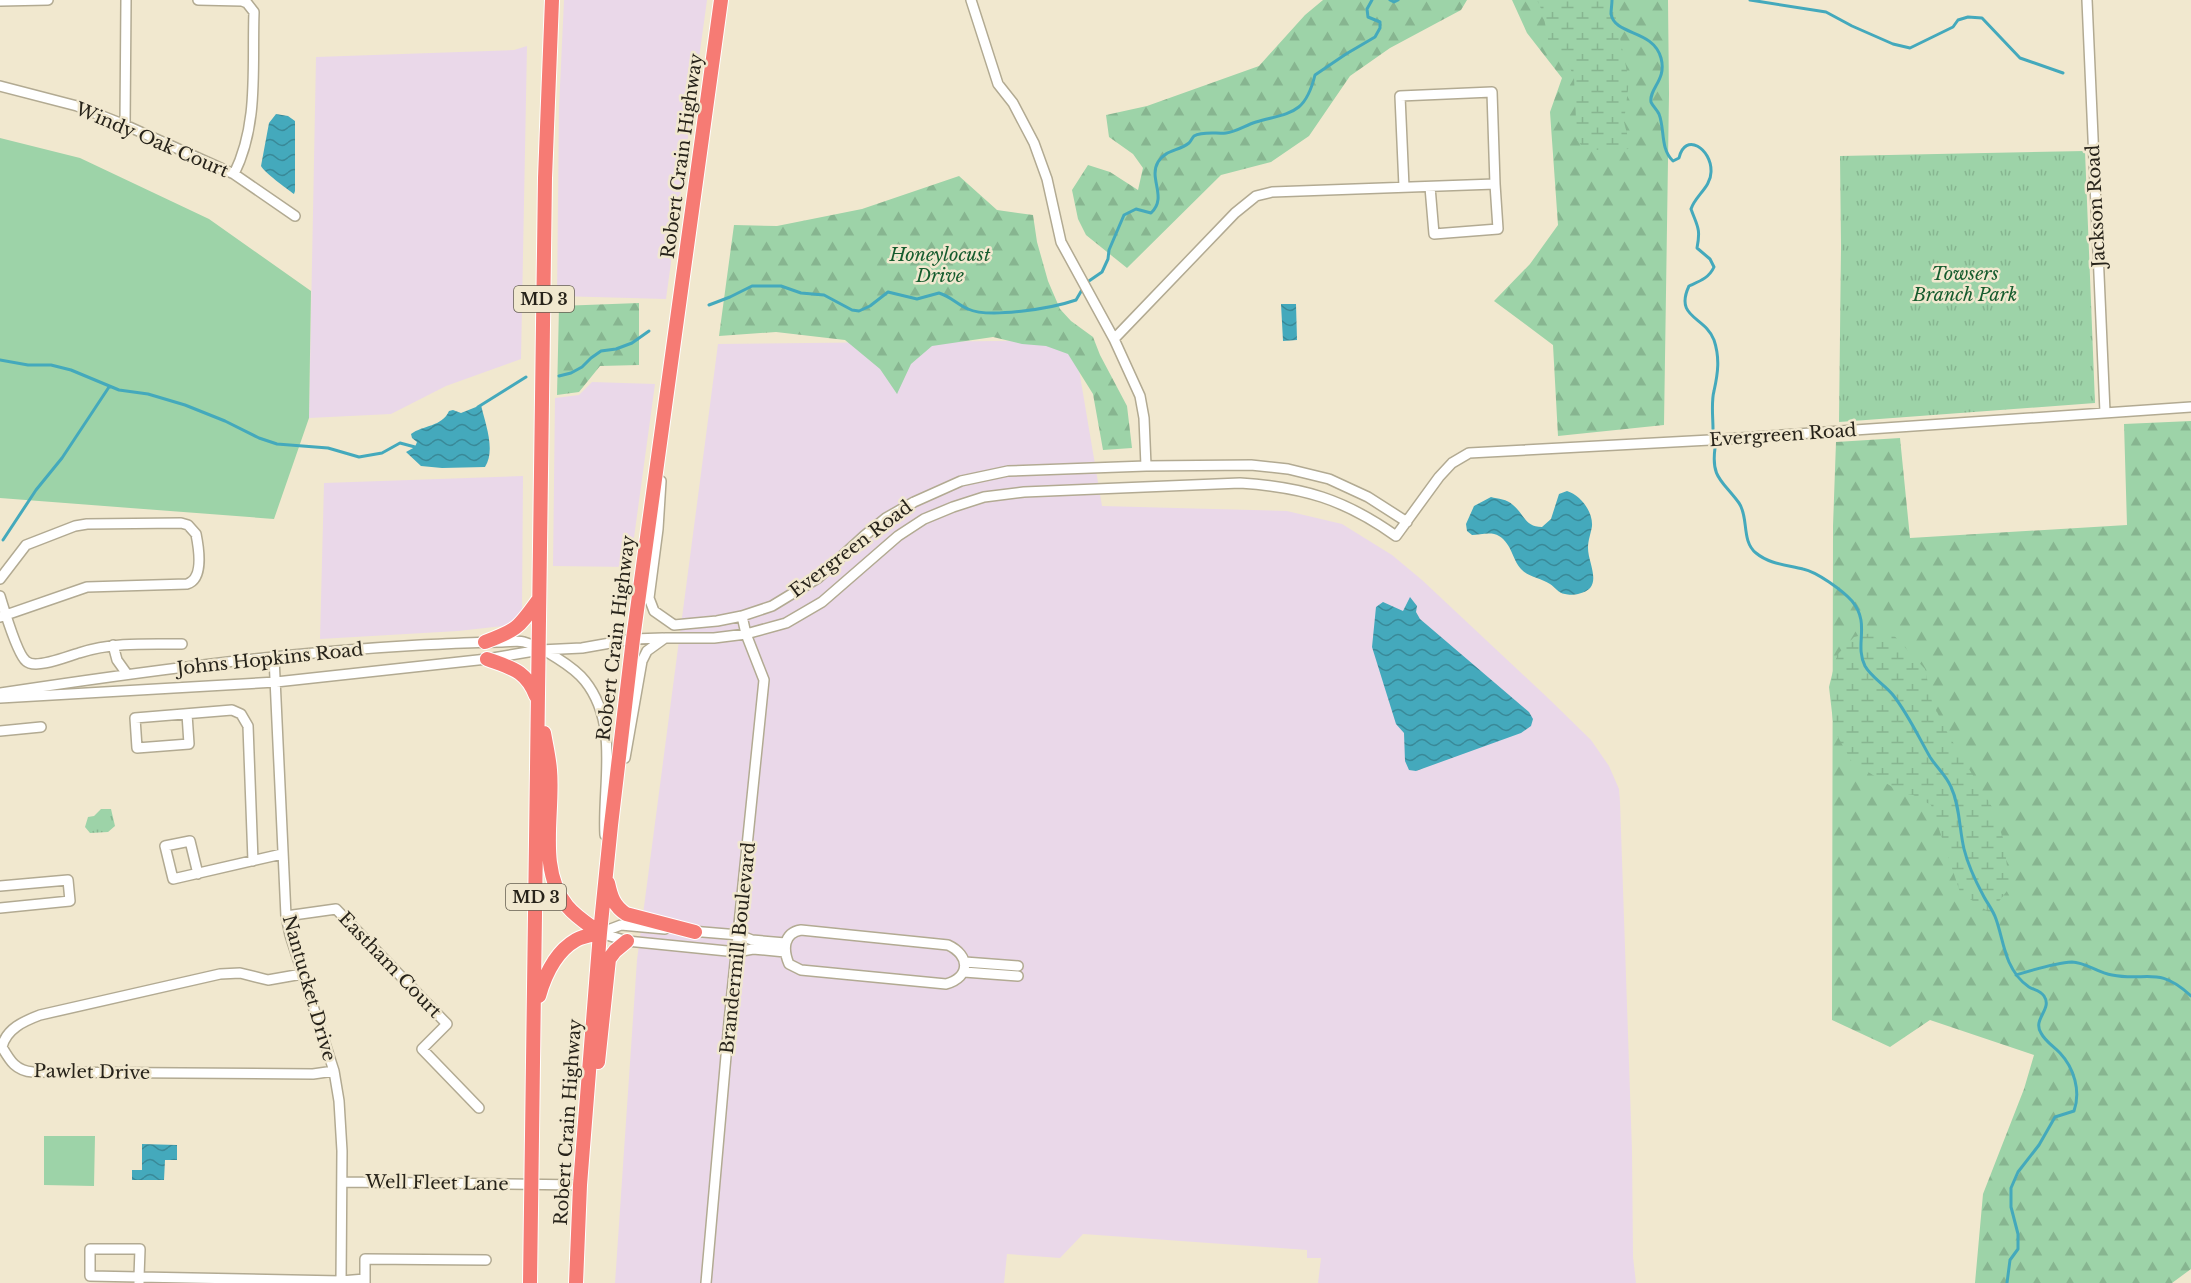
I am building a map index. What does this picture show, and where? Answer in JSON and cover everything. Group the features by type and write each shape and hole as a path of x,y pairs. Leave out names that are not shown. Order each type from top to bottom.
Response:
{"highway":[{"name":"Robert Crain Highway","path":"531,1283 546,144 552,0"},
{"name":"Robert Crain Highway","path":"576,1283 580,1185 606,868 633,639 722,0"},
{"path":"485,642 513,631 521,625 539,599"},
{"path":"487,660 515,670 531,684 538,702 550,770 551,869 556,887 566,905 600,933"},
{"path":"606,868 610,896 616,908 626,914 695,932"},
{"path":"534,1016 545,975 560,954 576,940 600,933"},
{"path":"584,1135 600,1057 609,959 627,941"}],"street":[{"path":"0,1 48,0"},
{"path":"125,125 126,0"},
{"path":"198,0 242,1 254,12 251,123 244,152 234,174"},
{"path":"971,0 998,84 1013,103 1034,143 1047,179 1062,242 1114,339 1140,396 1144,418 1146,466"},
{"name":"Jackson Road","path":"2087,0 2105,411"},
{"name":"Windy Oak Court","path":"0,86 77,106 125,125 234,174 295,216"},
{"path":"1404,187 1400,96 1492,92 1498,229 1434,234 1430,187"},
{"path":"1114,339 1235,213 1256,196 1272,192 1495,184"},
{"name":"Evergreen Road","path":"633,639 714,638 746,634 786,623 822,602 871,557 924,519 984,497 1024,492 1263,484 1302,490 1334,501 1369,517 1396,536 1439,477 1452,463 1469,453 1710,440 2105,411 2191,407"},
{"name":"Evergreen Road","path":"663,425 658,529 650,598 654,611 674,625 717,621 772,606 818,578 886,518 951,485 1008,471 1251,465 1288,469 1339,484 1368,497 1407,522"},
{"path":"0,579 26,545 75,526 181,523 188,525 196,534 198,576 192,583 87,586 3,616"},
{"path":"0,596 3,616 20,653 26,662 31,664 113,645 182,644"},
{"name":"Brandermill Boulevard","path":"706,1283 764,680 746,634 742,616"},
{"path":"611,825 636,706 642,661 647,651 665,638"},
{"name":"Johns Hopkins Road","path":"0,698 276,682 487,660 540,650 582,648 633,639"},
{"name":"Johns Hopkins Road","path":"0,693 127,674 274,657 375,648 524,642 564,662 585,681 598,703 607,735 603,807 606,868"},
{"path":"113,645 117,660 127,674"},
{"name":"Nantucket Drive","path":"274,657 286,916 302,974 334,1071 341,1123 341,1282"},
{"path":"187,714 189,744 137,748 135,718 232,710 241,714 248,726 253,861"},
{"path":"0,731 41,727"},
{"path":"198,874 190,840 165,846 173,879 198,874 282,854"},
{"path":"0,886 68,880 70,901 0,908"},
{"name":"Eastham Court","path":"286,916 336,909 447,1024 422,1049 479,1108"},
{"path":"600,933 621,925 739,935 785,948"},
{"path":"801,930 948,945 957,949 964,967 954,982 946,984 801,970 789,964 785,948 789,936 794,931 801,930"},
{"path":"600,933 627,941 737,952 785,948"},
{"path":"964,967 1018,966"},
{"path":"964,967 1018,976"},
{"name":"Pawlet Drive","path":"302,974 268,980 240,972 220,974 40,1015 28,1020 8,1034 4,1038 2,1047 11,1063 23,1071 33,1072 313,1074 334,1071"},
{"name":"Well Fleet Lane","path":"342,1182 580,1185"},
{"path":"139,1280 140,1249 90,1249 90,1276 139,1280 365,1281 366,1259 486,1260"}],"shaded area":[{"path":"564,0 707,0 666,299 557,296 559,108"},
{"path":"527,46 521,359 446,386 391,414 309,418 316,57 514,50"},
{"path":"1074,340 1102,506 1287,511 1342,524 1392,555 1422,580 1591,740 1609,766 1619,789 1620,802 1632,1150 1633,1257 1636,1283 1318,1283 1321,1258 1307,1258 1307,1250 1083,1234 1060,1258 1007,1254 1004,1283 615,1283 637,960 718,344"},
{"path":"592,382 655,384 630,567 553,566 555,398 579,395"},
{"path":"523,476 522,611 512,625 458,631 320,639 324,483"}],"green space":[{"path":"1323,0 1467,0 1461,10 1390,48 1350,76 1309,136 1271,162 1221,175 1127,268 1086,235 1078,219 1072,190 1088,165 1110,172 1138,190 1143,168 1133,154 1109,137 1106,115 1147,106 1259,66 1305,15"},
{"path":"1512,0 1668,0 1669,94 1664,425 1558,436 1553,345 1494,301 1530,264 1558,225 1550,112 1562,78 1527,33"},
{"path":"1537,0 1612,0 1629,81 1624,122 1631,149 1585,150 1577,140 1574,78 1565,55 1549,44 1543,13"},
{"path":"0,138 80,158 209,219 311,291 309,418 274,519 0,498"},
{"name":"Towsers Branch Park","path":"2085,151 2095,403 1839,422 1840,156"},
{"name":"Honeylocust Drive","path":"959,176 997,210 1033,215 1037,242 1048,281 1060,309 1071,321 1093,337 1127,406 1132,448 1103,450 1093,394 1068,354 1046,346 1022,344 993,337 932,346 911,364 897,394 880,369 845,340 776,332 719,336 734,225 777,226 862,209"},
{"path":"639,303 639,365 600,366 579,392 557,395 559,306"},
{"path":"2191,421 2191,1269 2172,1283 1975,1283 1983,1194 2024,1089 2034,1055 1930,1020 1890,1047 1832,1020 1833,526 1836,442 1900,438 1910,538 2127,525 2124,424"},
{"path":"1888,629 1925,669 1932,702 1948,734 1992,807 2003,838 2010,887 1990,913 1960,892 1931,805 1913,795 1902,793 1852,762 1834,730 1829,687 1837,655 1854,637"},
{"path":"101,809 111,809 115,826 108,832 90,833 85,827 88,817 94,816"},
{"path":"44,1136 95,1136 94,1186 44,1185"}],"water":[{"path":"276,114 288,116 295,121 294,194 261,166 269,123"},
{"path":"1281,304 1296,304 1297,340 1283,341"},
{"path":"481,405 490,445 485,467 421,466 406,452 415,447 417,442 411,434 442,420 449,411 461,413"},
{"path":"1567,491 1577,496 1585,504 1592,520 1588,548 1593,581 1591,587 1586,591 1573,595 1560,592 1552,585 1524,572 1507,543 1499,536 1489,533 1472,535 1467,531 1466,524 1474,506 1491,497 1511,503 1529,523 1542,527 1551,519 1559,494"},
{"path":"1410,597 1417,606 1416,612 1420,619 1529,712 1533,719 1531,726 1521,733 1416,771 1409,770 1405,761 1404,733 1396,724 1372,647 1376,607 1383,602 1403,611"},
{"path":"142,1144 177,1145 177,1160 165,1160 164,1180 132,1180 132,1170 142,1170"}],"waterway":[{"path":"709,305 752,286 781,286 801,293 824,295 852,310 859,311 870,306 888,292 917,299 939,293 968,309 990,313 1037,309 1076,300 1086,283 1102,272 1124,215 1136,209 1151,213 1156,207 1158,194 1155,175 1161,158 1185,146 1198,134 1230,132 1295,110 1306,98 1315,75 1375,37 1380,28 1380,22 1368,17 1367,9 1372,0"},
{"path":"1390,0 1394,2 1398,0"},
{"path":"1612,0 1611,14 1614,21 1650,42 1657,49 1661,58 1662,72 1651,102 1659,114 1666,151 1673,161 1679,158 1682,150 1692,144 1703,150 1710,164 1711,172 1706,187 1691,209 1697,224 1697,248 1710,259 1714,267 1707,277 1689,286 1685,305 1692,316 1710,332 1716,347 1718,366 1713,400 1713,429"},
{"path":"1750,0 1826,12 1893,44 1910,48 1953,27 1958,20 1968,17 1982,18 2020,58 2063,73"},
{"path":"559,376 582,367 601,351 616,349 632,343 649,331"},
{"path":"0,360 28,365 51,365 71,370 119,390 148,394 185,405 277,444 328,448 359,457 382,453 400,443 419,447"},
{"path":"478,407 526,377"},
{"path":"3,540 109,387"},
{"path":"1715,448 1716,473 1742,509 1751,548 1767,560 1809,571 1822,578 1848,597 1858,609 1862,626 1861,650 1865,666 1898,702 1930,757 1949,783 1956,802 1962,841 1968,861 1977,884 1995,916 2009,962 2023,982 2044,996 2046,1005 2039,1028 2045,1039 2065,1059 2075,1080 2077,1096 2074,1111 2055,1117 2039,1145 2018,1172 2011,1188 2011,1207 2018,1234 2018,1249 2010,1260 2007,1283"},
{"path":"2016,975 2058,964 2077,962 2112,975 2161,978 2180,986 2191,996"}]}
